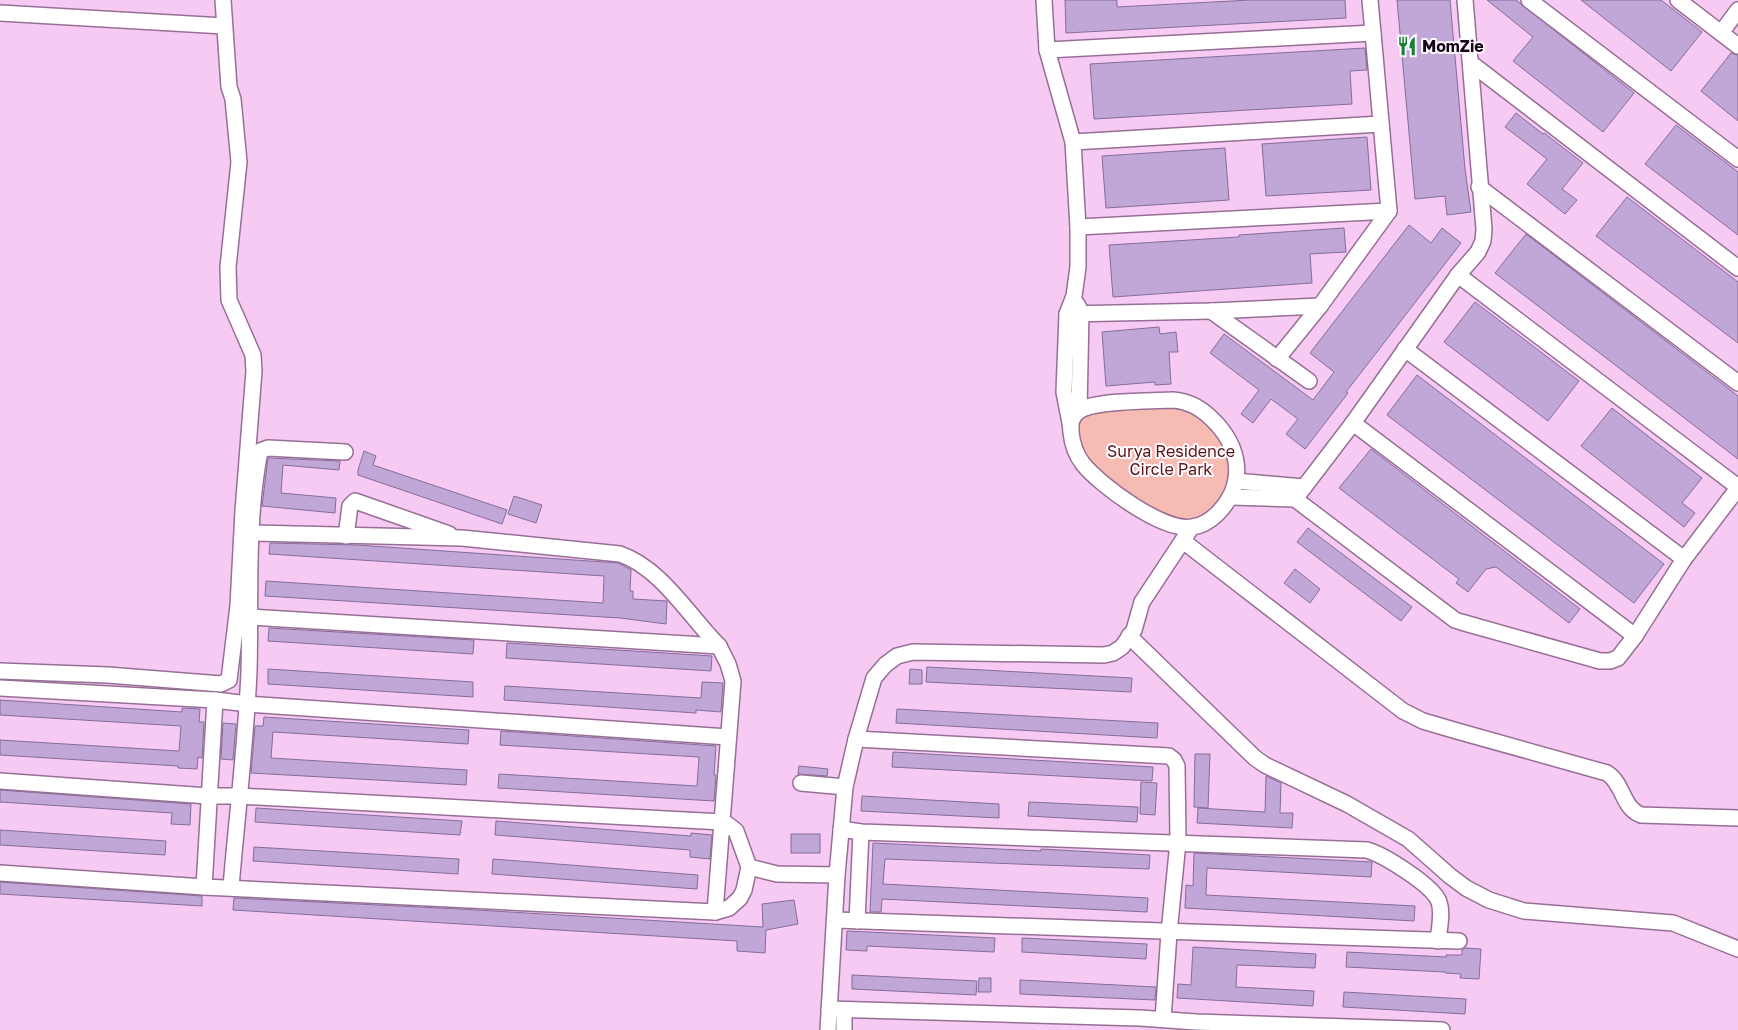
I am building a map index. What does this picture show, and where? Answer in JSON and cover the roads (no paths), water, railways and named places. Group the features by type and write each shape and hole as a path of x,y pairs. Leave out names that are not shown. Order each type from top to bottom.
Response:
{"street":[{"path":"0,672 108,675 221,684 229,680 238,606 243,501 254,371 253,355 229,300 228,267 239,162 233,99 229,87 223,0"},
{"path":"1044,0 1047,50 1073,142 1078,227 1078,266 1074,296 1074,401 1071,429 1076,453 1082,463 1110,488 1149,516 1170,524 1187,534 1403,711 1412,716 1457,731 1607,773 1616,781 1631,810 1641,815 1738,818"},
{"path":"1277,359 1320,306 1389,211 1370,0"},
{"path":"1295,499 1353,423 1458,275 1478,252 1482,241 1484,228 1479,187 1472,64 1466,0"},
{"path":"1529,0 1738,159"},
{"path":"1678,0 1738,46"},
{"path":"1721,33 1738,10"},
{"path":"0,12 224,26"},
{"path":"1047,50 1373,33"},
{"path":"1472,64 1738,268"},
{"path":"1073,142 1381,124"},
{"path":"1479,187 1738,383"},
{"path":"1078,227 1389,211"},
{"path":"1231,496 1295,499 1450,616 1461,622 1600,660 1610,661 1618,658 1635,636 1684,559 1738,488 1458,275"},
{"path":"1074,313 1211,311 1320,306"},
{"path":"1211,311 1309,381"},
{"path":"1405,349 1684,559"},
{"path":"844,1030 836,1010 835,920 837,875 845,787 856,739 874,678 885,665 897,656 912,652 1104,655 1113,653 1122,647 1131,633 1142,602 1187,534 1213,518 1231,496 1237,474 1236,455 1230,441 1221,428 1193,404 1182,400 1145,401 1096,406 1074,401"},
{"path":"1353,423 1635,636"},
{"path":"232,887 248,704 251,533 259,456 262,449 345,452"},
{"path":"1236,481 1304,487"},
{"path":"346,536 350,506 355,501 462,538"},
{"path":"251,533 462,538 620,554 628,556 649,570 674,594 719,646 728,664 733,681 715,912"},
{"path":"251,617 719,646"},
{"path":"1131,633 1255,758 1265,765 1347,804 1408,840 1466,888 1490,900 1524,911 1673,923 1738,949"},
{"path":"0,688 215,700 248,704 728,737"},
{"path":"204,887 215,700"},
{"path":"856,739 1169,756 1174,760 1177,766 1178,842 1163,1019"},
{"path":"0,781 208,796 239,796 722,822 736,831 749,867 744,890 740,898 729,908 715,912 204,887 0,873"},
{"path":"801,783 845,787"},
{"path":"841,829 861,832 1367,850 1378,853 1417,877 1438,898 1441,909 1438,941"},
{"path":"857,921 861,832"},
{"path":"749,867 777,874 837,875"},
{"path":"835,920 1459,941"},
{"path":"836,1010 1140,1024 1163,1019 1196,1026 1442,1030"},
{"path":"828,1030 836,1010"}],"place":[{"name":"MomZie","path":"1407,46"}],"park label":[{"name":"Surya Residence Circle Park","path":"1171,460"}]}
